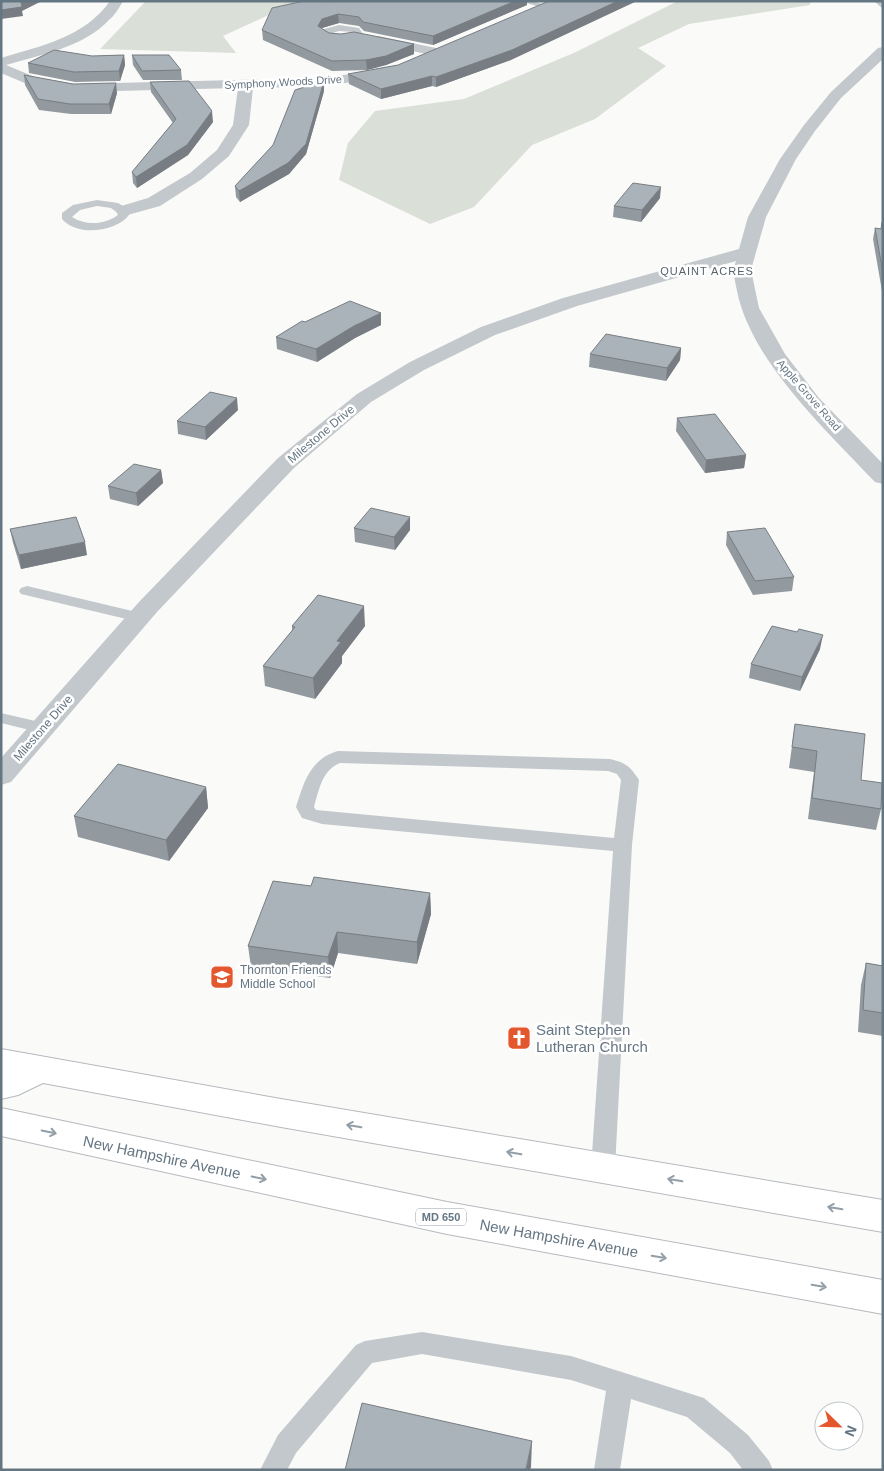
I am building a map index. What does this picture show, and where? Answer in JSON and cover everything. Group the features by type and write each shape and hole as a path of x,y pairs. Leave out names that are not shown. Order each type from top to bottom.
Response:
{"main road":[{"path":"1,1062 291,1115 883,1216"},
{"path":"1,1085 6,1086 41,1069"},
{"name":"New Hampshire Avenue","path":"1,1122 447,1218 883,1297"}],"street":[{"path":"1,62 54,47 79,35 104,18 116,1"},
{"path":"525,7 548,3"},
{"name":"Symphony Woods Drive","path":"1,68 32,81 75,88 320,82 367,76 440,50 357,36"},
{"name":"Apple Grove Road","path":"883,51 836,94 809,128 782,170 762,209 742,270 750,308 776,356 812,402 883,477"},
{"path":"124,211 154,202 196,176 223,153 241,125 246,84"},
{"name":"Milestone Drive","path":"1,776 139,617 286,463 364,398 417,366 488,332 570,302 747,252"}],"lane":[{"path":"878,1 883,7"},
{"path":"27,591 139,617"},
{"path":"1,718 42,728"},
{"path":"602,1168 623,845 630,780 623,770 610,765 338,757 327,760 318,769 305,807 309,814 322,818 623,845"},
{"path":"273,1470 287,1444 365,1353 422,1343 571,1368 694,1407 739,1444 760,1470"},
{"path":"607,1470 620,1383"}],"shaded area":[{"path":"146,1 299,1 223,36 236,53 100,49"},
{"path":"678,1 811,1 810,5 689,24 638,48 666,66 595,119 532,145 474,207 430,224 339,180 348,143 375,111 464,99 576,52"}],"building":[{"path":"1,1 23,1 21,2 22,7 1,10"},
{"path":"304,1 515,1 433,36 363,22 359,17 338,14 322,19 318,26 329,33 354,32 414,44 386,56 366,60 332,61 262,30 272,8"},
{"path":"549,1 618,1 512,50 436,77 432,76 381,89 348,74 398,65"},
{"path":"54,50 92,56 124,55 119,71 74,72 28,63"},
{"path":"132,55 169,55 181,70 142,71"},
{"path":"24,75 73,84 116,83 109,104 70,104 38,99"},
{"path":"189,81 212,111 187,145 136,177 132,172 176,119 150,82"},
{"path":"324,81 306,144 288,163 239,191 235,186 273,145 295,90"},
{"path":"633,183 661,187 642,210 614,206"},
{"path":"882,222 883,273 875,228 881,229"},
{"path":"350,301 381,313 354,326 316,349 276,337 302,321 305,322"},
{"path":"606,334 681,348 667,368 590,354"},
{"path":"210,392 237,398 205,427 177,421"},
{"path":"715,414 746,455 706,460 677,418"},
{"path":"134,464 161,470 136,493 108,486"},
{"path":"371,508 410,517 394,537 354,528"},
{"path":"76,517 85,542 19,555 10,529"},
{"path":"765,528 794,577 755,581 727,532"},
{"path":"318,595 364,606 337,641 341,642 313,678 263,666 295,627 292,626"},
{"path":"772,626 797,632 799,629 823,635 802,677 751,664"},
{"path":"795,724 865,734 861,780 882,783 881,809 812,798 817,751 792,747"},
{"path":"118,764 206,787 166,840 74,816"},
{"path":"314,877 430,893 417,942 337,932 328,957 248,946 273,881 311,886"},
{"path":"866,963 883,966 883,1013 863,1010"},
{"path":"362,1403 532,1441 526,1469 530,1470 345,1470"}],"place":[{"name":"Thornton Friends Middle School","path":"222,977"},
{"name":"Saint Stephen Lutheran Church","path":"519,1038"}],"district":[{"name":"QUAINT ACRES","path":"707,271"}]}
